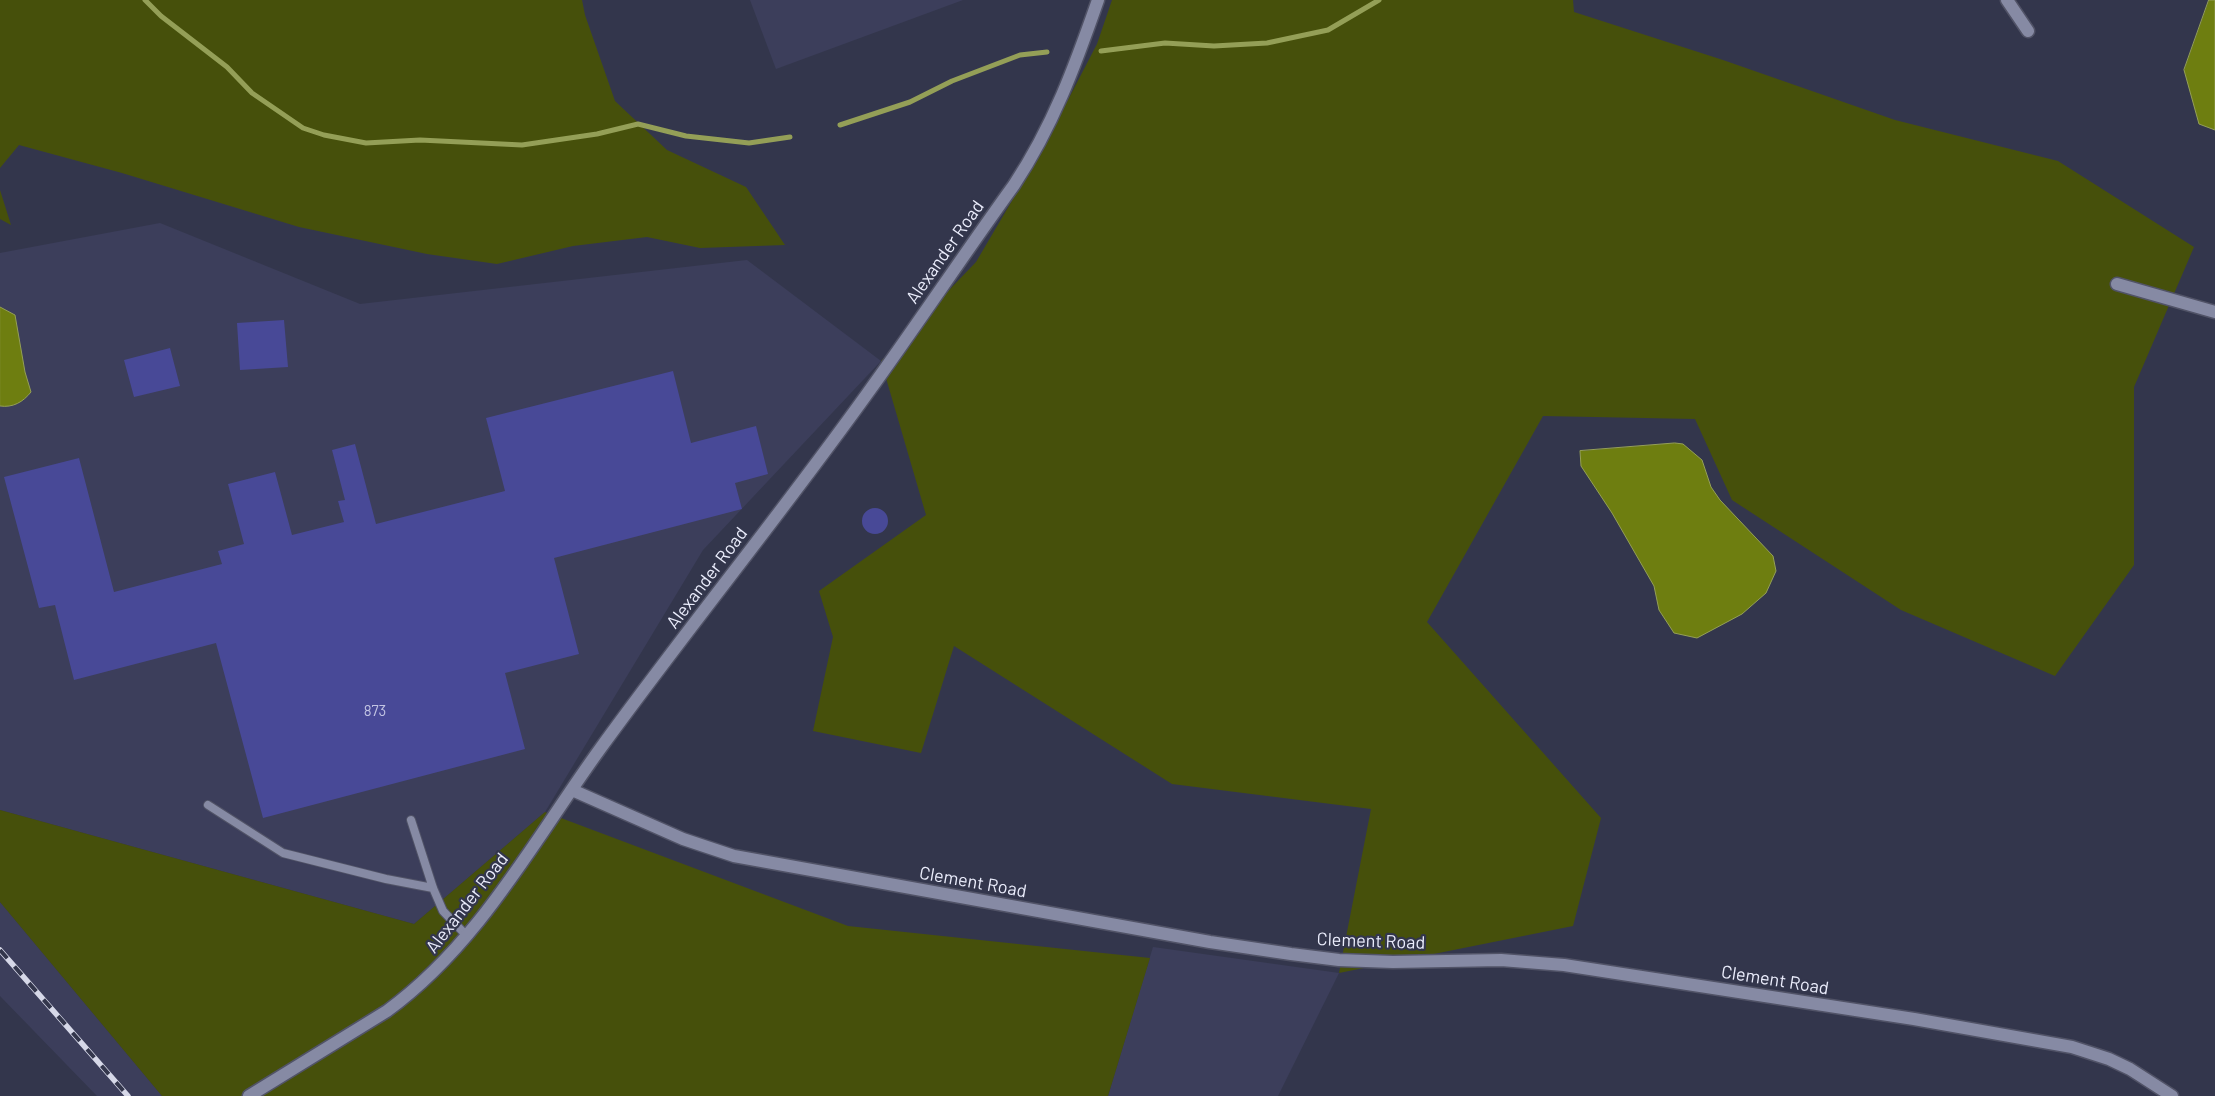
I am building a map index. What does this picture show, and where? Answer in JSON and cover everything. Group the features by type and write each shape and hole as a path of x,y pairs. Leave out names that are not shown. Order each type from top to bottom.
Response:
{"street":[{"name":"Alexander Road","path":"249,1096 387,1011 408,996 435,971 499,896 606,741 867,394 1014,185 1053,118 1072,74 1098,0"},
{"path":"2007,0 2028,30"},
{"path":"2118,284 2215,312"},
{"name":"Clement Road","path":"572,790 683,839 734,856 1210,942 1291,954 1357,960 1501,960 1564,965 1941,1024 2072,1047 2109,1059 2172,1096"}],"lane":[{"path":"208,805 283,853 386,879 433,888"},
{"path":"411,820 433,888 443,911 466,935"}],"shaded area":[{"path":"0,0 582,0 585,15 615,101 667,150 746,187 785,245 700,248 647,237 573,246 497,264 427,254 299,227 122,173 19,145 0,168"},
{"path":"750,0 963,0 776,69"},
{"path":"1112,0 1573,0 1574,12 1723,60 1895,120 2058,161 2194,247 2134,387 2134,565 2055,676 1901,610 1732,500 1695,419 1543,416 1427,622 1601,818 1573,926 1339,973 1371,809 1172,784 954,646 921,753 813,731 833,637 819,591 926,515 881,361 976,262 1043,148 1097,44"},
{"path":"2209,0 2215,0 2215,130 2199,124 2184,70"},
{"path":"0,190 11,225 0,219"},
{"path":"160,223 360,304 747,260 881,361 703,550 545,812 414,924 0,810 0,253"},
{"path":"0,307 15,315 25,372 31,392 25,399 9,406 0,406"},
{"path":"1675,443 1683,444 1702,460 1711,487 1720,500 1773,556 1776,571 1766,593 1742,614 1697,638 1674,633 1659,610 1654,586 1612,513 1581,466 1580,451"},
{"path":"0,810 414,924 545,812 848,926 1150,958 1108,1096 162,1096 0,902"},
{"path":"0,902 162,1096 97,1096 0,996"},
{"path":"1153,947 1339,973 1278,1096 1108,1096"}],"building":[{"path":"284,320 288,367 240,370 237,323"},
{"path":"170,348 180,386 134,397 124,360"},
{"path":"673,371 691,443 756,426 768,474 735,483 742,509 554,558 579,654 505,673 525,749 263,818 216,643 74,680 55,605 39,608 4,477 79,458 114,592 222,564 218,551 244,544 228,484 275,472 292,535 344,522 338,501 345,500 332,450 355,444 376,524 505,491 486,418"},
{"path":"875,508 884,512 888,521 884,530 875,534 866,530 862,521 866,512"}],"waterway":[{"path":"145,0 161,16 227,67 252,93 303,128 324,135 366,143 420,140 522,145 597,134 638,124 686,136 749,143 790,137"},
{"path":"1101,51 1165,43 1214,46 1267,43 1328,30 1379,0"},
{"path":"840,125 910,102 952,81 1020,55 1047,52"}],"railway":[{"path":"0,950 128,1096"}]}
